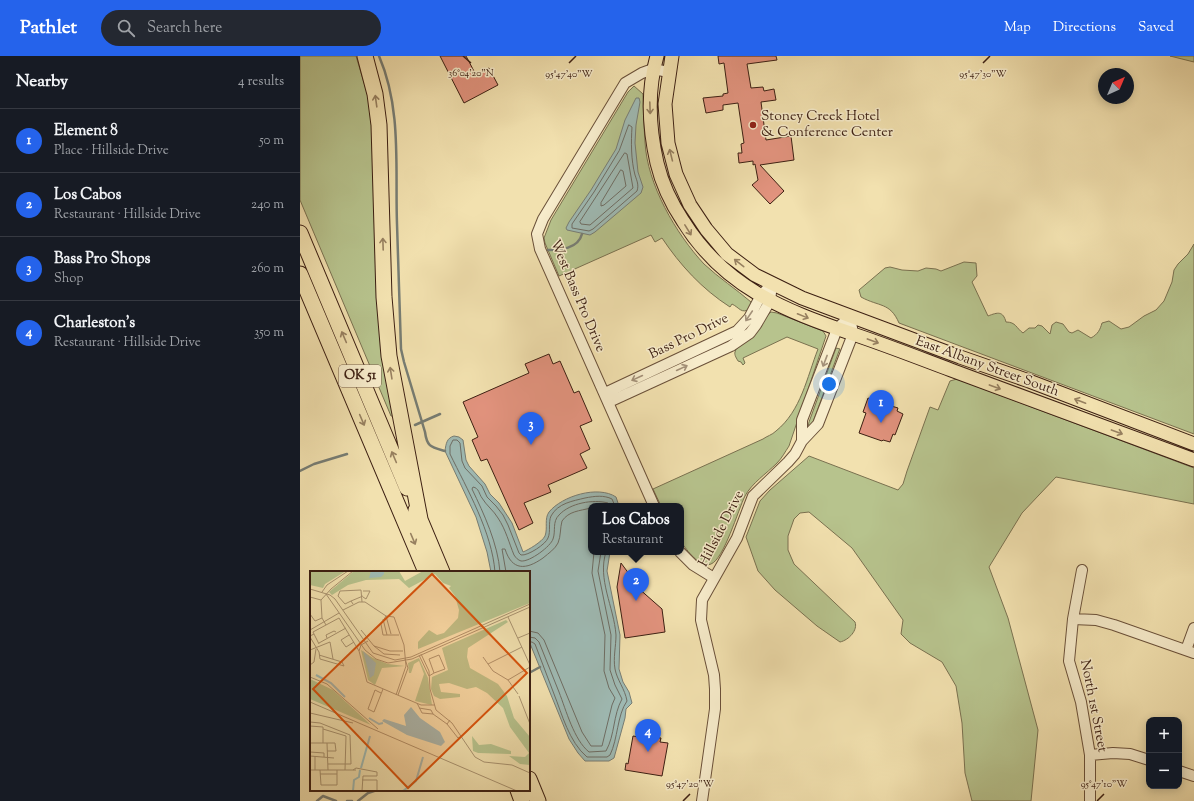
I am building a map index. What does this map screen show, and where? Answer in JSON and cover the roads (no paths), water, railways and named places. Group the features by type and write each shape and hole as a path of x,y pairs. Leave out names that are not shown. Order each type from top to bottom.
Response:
{"highway":[{"path":"364,56 375,94 380,125 384,297 389,356 420,519"},
{"name":"OK 51","path":"300,232 442,571"},
{"name":"OK 51","path":"300,274 426,571"},
{"path":"300,297 328,340"},
{"path":"530,781 538,801"},
{"path":"518,791 522,801"}],"main road":[{"name":"East Albany Street South","path":"657,56 653,69 650,103 652,140 660,176 672,205 694,239 720,268 741,284 765,299 837,329 1194,460"},
{"name":"East Albany Street South","path":"672,56 665,104 668,143 676,174 690,205 706,229 727,254 755,275 802,298 1194,444"}],"street":[{"path":"653,69 669,72"},
{"name":"West Bass Pro Drive","path":"653,69 625,82 543,218 537,234 540,249 607,397 653,503"},
{"name":"Bass Pro Drive","path":"607,397 737,330 765,299 772,284"},
{"path":"802,441 802,420 837,329 850,316"},
{"path":"850,316 853,334"},
{"name":"Hillside Drive","path":"702,800 715,709 715,689 709,652 703,630 701,610 702,600 737,538 753,496 788,462 795,454 802,441 818,424 853,334"},
{"path":"683,555 693,565 714,578"},
{"name":"North 1st Street","path":"1082,570 1073,619 1069,661 1081,702 1090,755 1090,801"},
{"path":"1073,619 1096,620 1114,625 1190,652 1194,628"},
{"path":"1090,755 1113,753 1130,754 1146,759"},
{"path":"1182,772 1194,776"}],"water":[{"path":"636,98 639,98 640,102 635,143 638,172 643,187 641,193 590,235 567,230 566,228 569,222 616,149 625,120"},
{"path":"454,436 463,440 466,460 469,466 485,484 490,494 499,503 512,523 523,552 535,546 545,536 546,521 549,512 562,501 590,492 600,492 616,497 618,503 588,503 588,555 610,555 607,571 620,635 619,669 632,703 626,709 614,758 609,761 585,761 569,739 530,643 530,571 491,571 487,552 476,517 445,451 447,441"}],"waterway":[{"path":"379,56 391,97 396,139 401,349 427,441 430,446 445,451"},
{"path":"548,250 558,250 573,246 577,243 582,234"},
{"path":"415,425 440,414"},
{"path":"300,471 314,464 347,454"},
{"path":"530,672 540,667"},
{"path":"358,801 368,793 374,791"},
{"path":"317,801 323,796 336,801"},
{"path":"347,801 352,801"}],"place":[{"name":"Stoney Creek Hotel & Conference Center","path":"753,125"},
{"name":"Element 8","path":"881,423"},
{"name":"Bass Pro Shops","path":"531,445"},
{"name":"Los Cabos","path":"636,601"},
{"name":"Charleston's","path":"648,752"}]}
